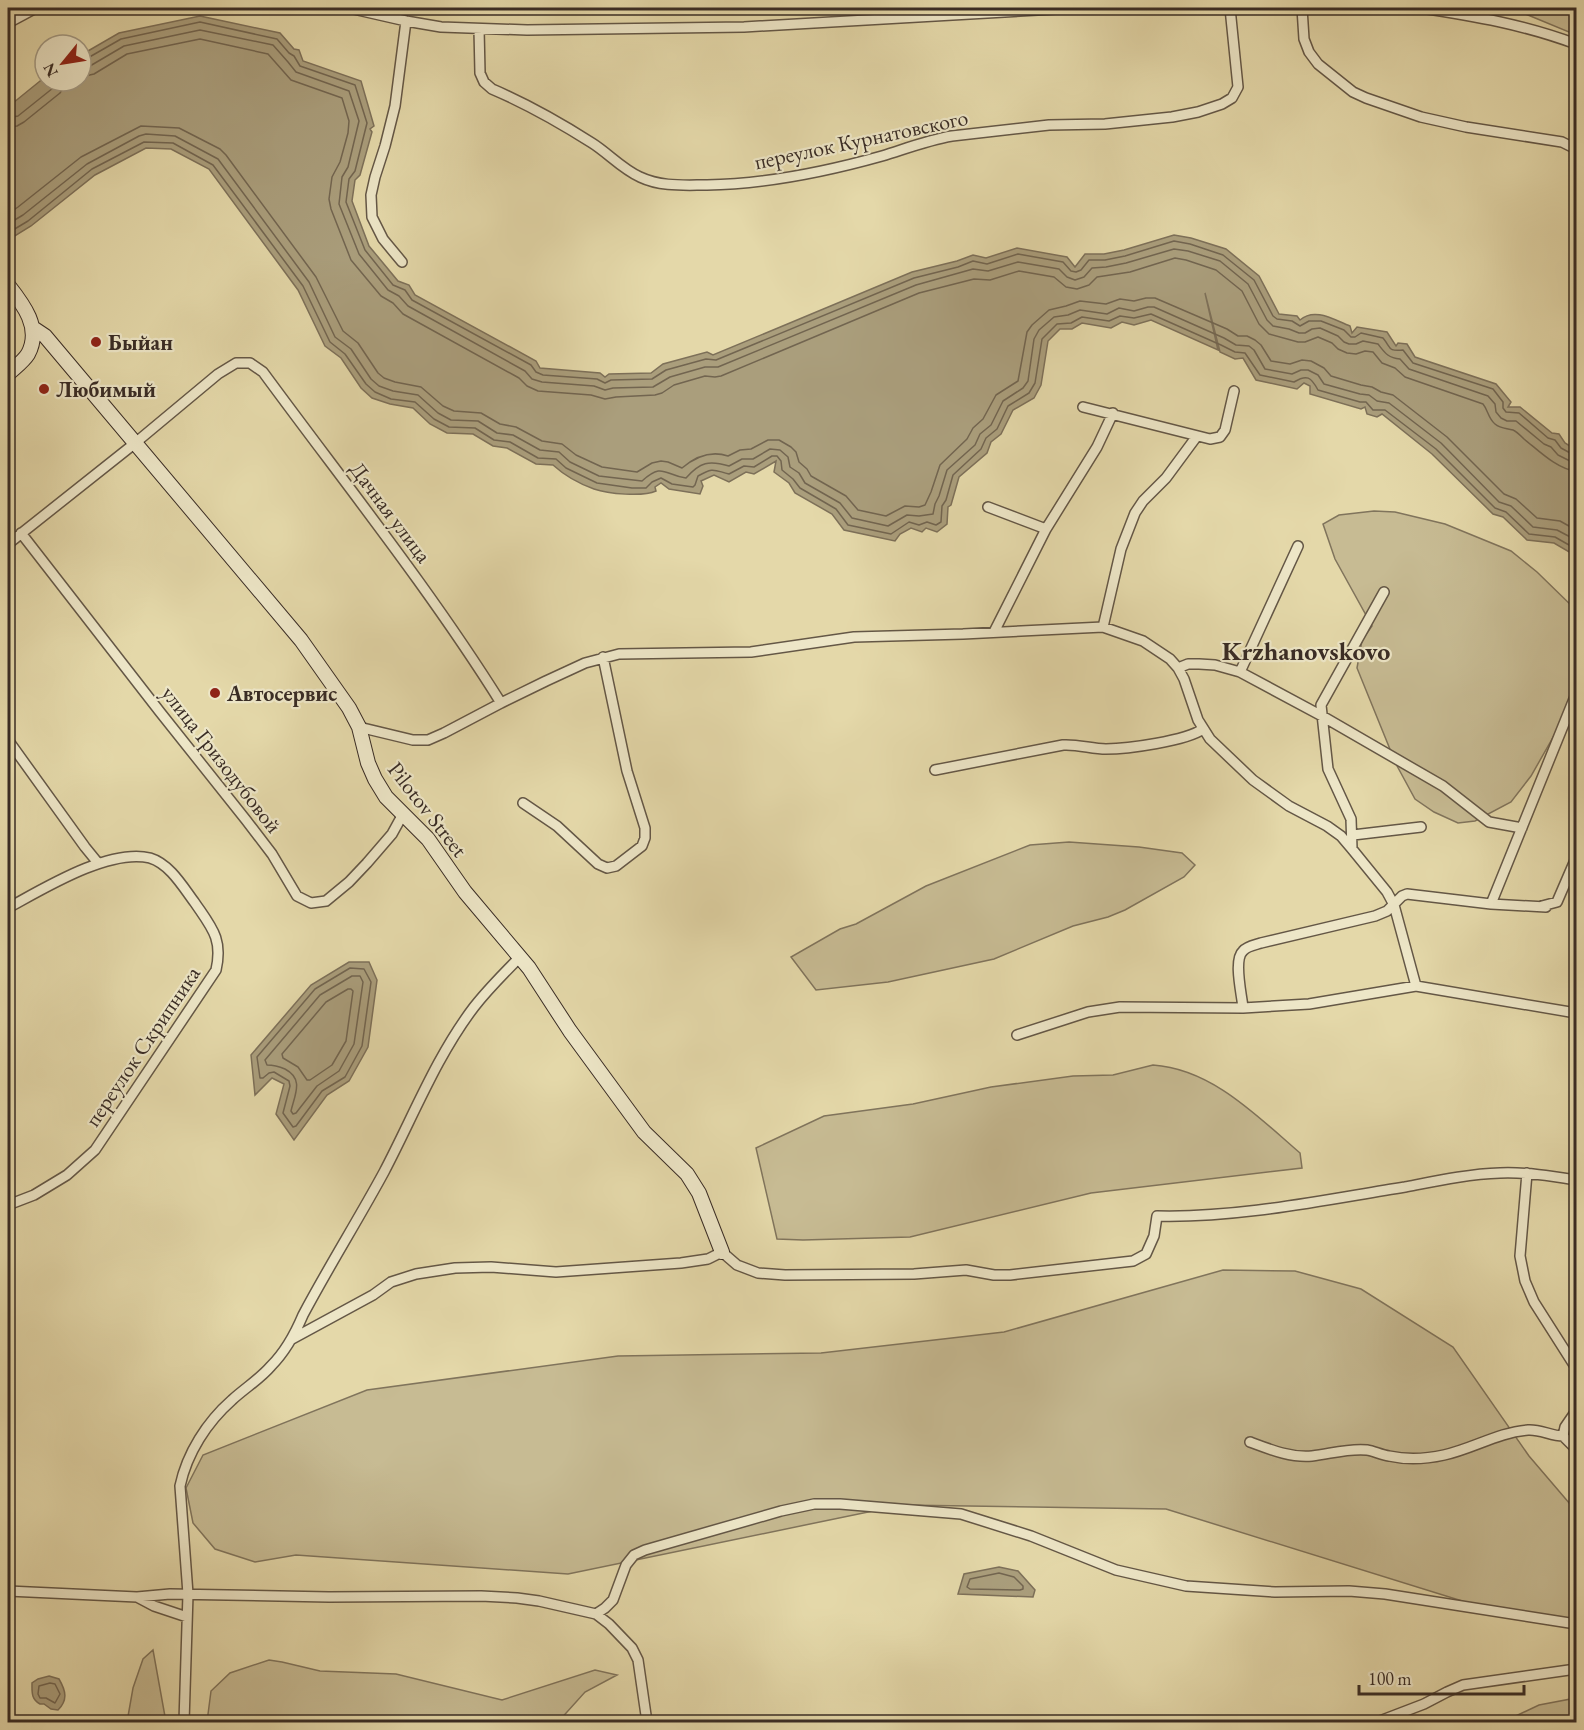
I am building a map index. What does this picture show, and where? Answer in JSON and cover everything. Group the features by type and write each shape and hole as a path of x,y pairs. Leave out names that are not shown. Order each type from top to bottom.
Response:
{"street":[{"path":"8,23 36,8"},
{"path":"348,8 441,27 527,30 744,27 1072,8"},
{"name":"переулок Курнатовского","path":"479,29 480,73 484,82 492,89 551,117 639,177 661,184 740,184 788,178 829,169 881,156 936,138 1049,125 1105,124 1163,118 1198,112 1222,104 1232,98 1238,87 1230,8"},
{"path":"1302,8 1304,39 1309,52 1318,64 1353,92 1421,117 1466,127 1562,142 1576,149"},
{"path":"1421,8 1515,24 1576,44"},
{"path":"402,262 382,239 372,217 371,195 395,106 406,21"},
{"name":"Pilotov Street","path":"8,285 23,303 33,328 45,336 301,640 349,708 359,727 368,763 386,797 428,839 465,892 520,957 570,1031 644,1132 687,1174 699,1192 723,1252"},
{"path":"8,375 28,353 33,328"},
{"name":"Дачная улица","path":"134,444 218,374 236,363 250,363 263,372 444,618 501,702"},
{"path":"1083,407 1210,439 1220,437 1225,430 1234,391"},
{"path":"994,632 1046,528 1097,447 1113,413"},
{"path":"1103,627 1121,549 1135,513 1143,501 1166,478 1197,436"},
{"path":"8,544 134,444"},
{"path":"988,507 1046,528"},
{"name":"улица Гризодубовой","path":"21,533 253,828 272,854 297,896 311,903 326,901 367,863 392,834 403,814"},
{"path":"1240,672 1298,546"},
{"path":"1352,849 1351,819 1328,770 1321,705 1384,592"},
{"path":"359,727 413,740 428,740 546,681 603,657 619,654 752,652 854,637 1103,627 1143,641 1170,659 1178,668 1203,729 1216,745 1253,780 1289,806 1341,836 1387,892 1394,905 1416,986"},
{"path":"524,803 545,816 598,864 607,868 616,866 642,846 645,828 627,771 603,657"},
{"path":"1178,668 1188,664 1207,664 1240,672 1443,786 1489,822 1522,828"},
{"path":"1491,904 1576,694"},
{"path":"935,770 1063,745 1077,744 1104,749 1119,748 1184,738 1203,729"},
{"path":"8,740 98,863"},
{"path":"1353,835 1421,827"},
{"name":"переулок Скрипника","path":"8,908 98,863 133,857 150,858 176,877 217,937 219,957 216,970 95,1150 67,1175 34,1195 8,1206"},
{"path":"1243,1008 1238,966 1243,951 1261,943 1375,916 1387,911 1407,894 1491,904 1543,907 1557,902 1576,858"},
{"path":"184,1722 188,1594 180,1486 183,1472 192,1452 220,1411 271,1366 292,1339 303,1315 384,1172 455,1035 489,988 520,957"},
{"path":"1017,1035 1088,1012 1120,1007 1243,1008 1309,1004 1416,986 1576,1013"},
{"path":"292,1339 373,1295 391,1282 416,1274 467,1268 556,1272 681,1263 708,1259 723,1252 737,1265 758,1273 785,1275 914,1274 966,1270 994,1275 1010,1275 1133,1261 1146,1254 1154,1236 1156,1216 1215,1215 1265,1210 1498,1173 1527,1173 1576,1180"},
{"path":"1527,1173 1520,1256 1525,1281 1534,1302 1576,1368"},
{"path":"1563,1437 1565,1426 1576,1411"},
{"path":"1250,1442 1292,1456 1310,1456 1344,1450 1367,1450 1411,1459 1442,1456 1507,1434 1536,1430 1563,1437 1576,1449"},
{"path":"596,1614 613,1600 626,1565 634,1555 645,1550 781,1511 814,1504 840,1504 974,1517 1031,1536 1116,1570 1186,1586 1275,1592 1348,1591 1385,1594 1576,1624"},
{"path":"8,1591 137,1596 188,1594 329,1597 482,1596 539,1601 596,1614 624,1639 639,1660 647,1722"},
{"path":"137,1596 154,1606 187,1617"},
{"path":"1377,1722 1424,1704 1463,1685 1576,1669"}],"shaded area":[{"path":"1511,8 1576,8 1576,35"},
{"path":"1374,511 1395,512 1445,524 1511,551 1537,572 1576,610 1576,704 1563,720 1531,776 1511,802 1475,821 1458,823 1434,812 1415,799 1396,764 1357,668 1362,640 1372,626 1335,559 1323,524 1339,515"},
{"path":"1069,842 1139,847 1182,853 1195,865 1184,877 1125,910 1073,926 994,959 888,982 816,990 791,957 840,929 856,924 926,886 1030,845"},
{"path":"1153,1065 1174,1068 1195,1075 1232,1097 1300,1153 1302,1168 1091,1193 910,1237 777,1239 756,1148 824,1116 913,1104 991,1087 1073,1076 1113,1075"},
{"path":"1223,1270 1295,1271 1361,1289 1453,1347 1529,1456 1576,1511 1576,1621 1475,1605 1166,1509 902,1505 568,1574 296,1555 255,1562 215,1549 193,1523 186,1488 203,1455 367,1390 618,1356 821,1353 1004,1332"},
{"path":"153,1650 166,1722 127,1722 133,1688 143,1659"},
{"path":"269,1660 320,1671 396,1674 502,1700 595,1670 617,1675 585,1692 558,1722 207,1722 211,1691 230,1673"},
{"path":"1576,1698 1576,1722 1503,1722 1539,1705"}],"water":[{"path":"200,16 280,33 294,49 299,50 303,61 361,81 374,126 370,129 372,132 360,175 355,180 352,201 369,246 398,281 409,285 415,295 536,361 540,368 600,373 605,377 609,374 651,373 663,364 707,352 713,355 912,272 973,255 986,258 1017,248 1067,257 1075,267 1085,254 1104,254 1124,250 1174,235 1191,238 1226,249 1259,276 1279,314 1297,316 1300,320 1312,315 1325,316 1350,326 1352,333 1357,327 1387,332 1396,346 1398,343 1407,344 1415,357 1496,384 1511,402 1508,407 1520,407 1552,433 1559,434 1565,443 1576,450 1576,556 1554,543 1527,540 1503,517 1493,514 1432,454 1382,414 1377,417 1367,414 1365,407 1361,409 1310,394 1310,386 1304,383 1297,389 1256,380 1243,358 1235,359 1220,352 1205,293 1218,350 1151,320 1134,325 1122,322 1111,328 1082,323 1072,329 1060,329 1048,341 1041,385 1034,398 1013,410 1001,434 991,442 987,453 959,477 951,505 948,507 947,524 937,532 926,528 922,532 911,528 900,534 895,541 844,530 832,514 795,493 789,483 774,472 776,461 754,474 746,472 729,482 714,475 701,481 703,486 700,494 669,489 661,483 655,487 656,491 650,493 600,491 567,476 553,465 536,464 507,448 493,446 473,434 447,433 430,424 413,408 372,398 361,388 341,358 325,346 298,290 209,169 171,149 146,148 95,175 31,226 10,239 8,238 8,107 33,87 33,93 93,93 93,48 119,33"},
{"path":"349,962 369,962 377,980 368,1047 349,1081 327,1095 294,1140 276,1114 284,1084 272,1078 255,1095 251,1055 311,985"},
{"path":"999,1567 1018,1571 1035,1590 1033,1597 958,1594 964,1574"},
{"path":"49,1676 59,1679 64,1691 65,1699 58,1710 40,1704 33,1695 32,1683"}],"place":[{"name":"Быйан","path":"96,342"},
{"name":"Любимый","path":"44,389"},
{"name":"Автосервис","path":"215,693"}],"district":[{"name":"Krzhanovskovo","path":"1306,651"}]}
